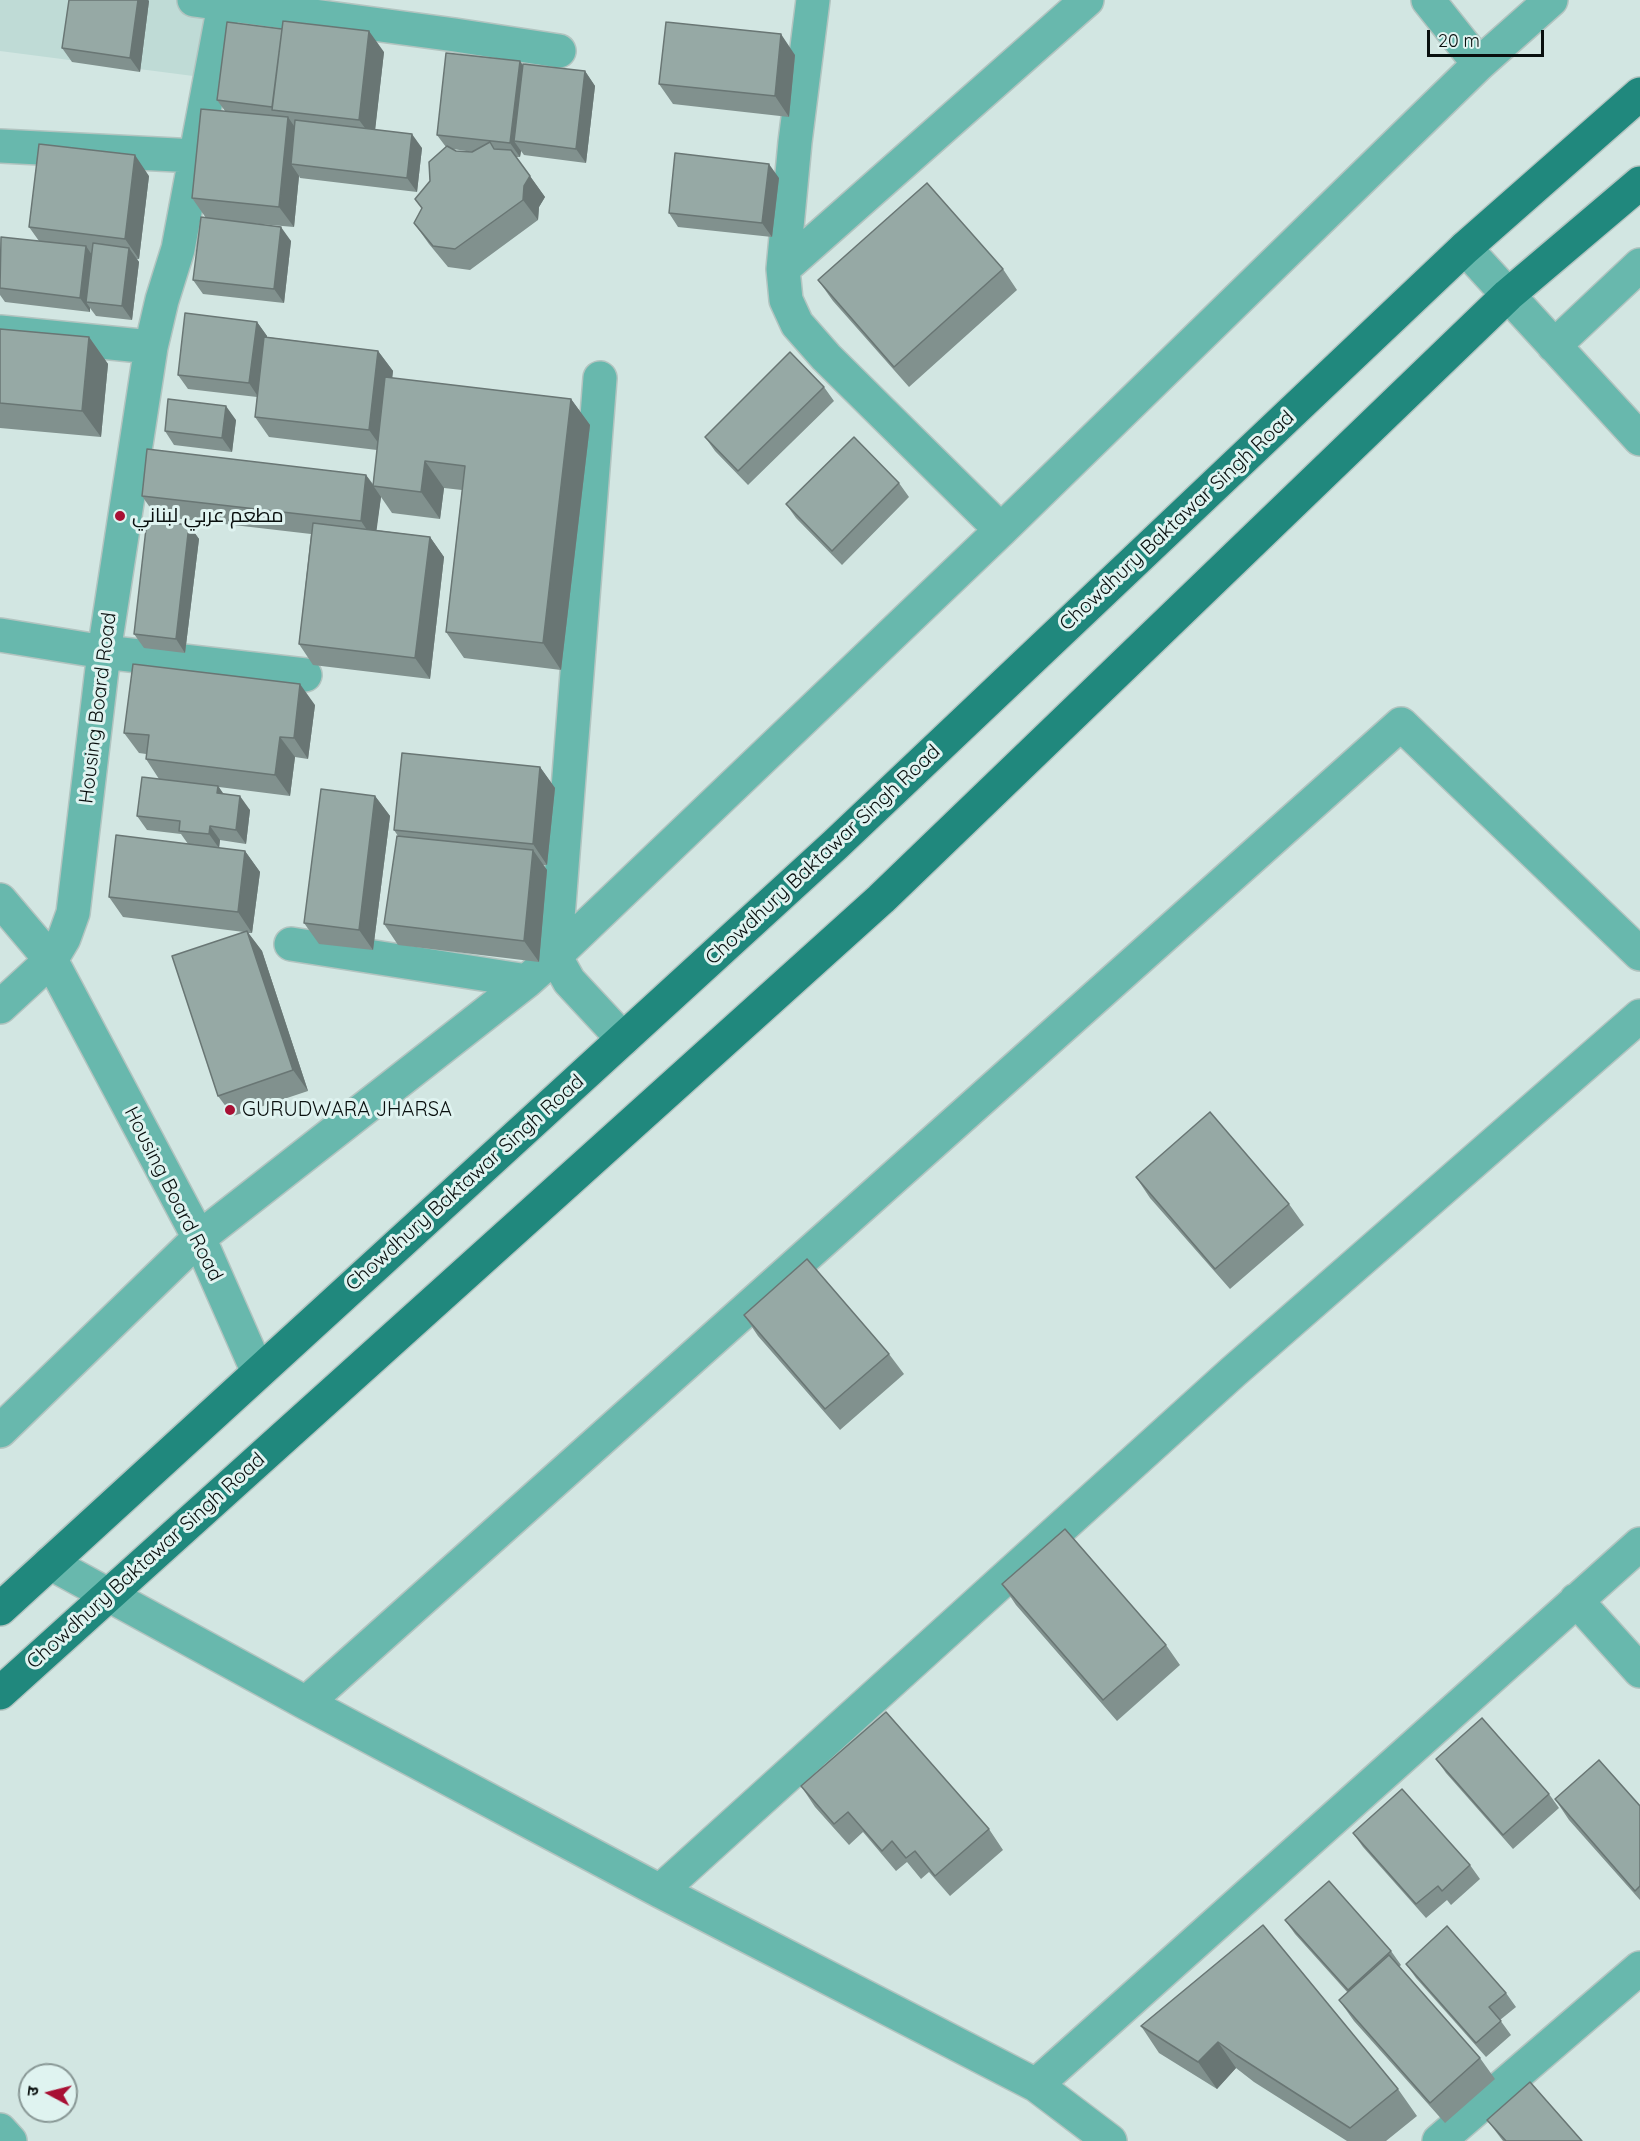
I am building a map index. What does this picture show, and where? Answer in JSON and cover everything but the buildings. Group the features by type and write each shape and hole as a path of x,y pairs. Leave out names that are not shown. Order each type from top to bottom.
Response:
{"main road":[{"name":"Chowdhury Baktawar Singh Road","path":"0,1609 835,845 1465,248 1640,94"},
{"name":"Chowdhury Baktawar Singh Road","path":"0,1693 881,898 1508,294 1640,183"}],"street":[{"path":"813,0 795,142 783,269 786,300 797,324 826,357 1001,530"},
{"path":"783,269 1088,0"},
{"path":"1428,0 1479,64"},
{"path":"0,1431 199,1238 527,981 555,956 1001,530 1479,64 1551,0"},
{"path":"214,1 559,51"},
{"name":"Housing Board Road","path":"214,1 196,156 178,249 162,300 151,347 104,652 73,913 64,938 51,960 199,1238 258,1372"},
{"path":"0,146 196,156"},
{"path":"1465,248 1640,439"},
{"path":"1554,346 1640,266"},
{"path":"0,332 151,347"},
{"path":"600,378 555,931 555,956 569,981 623,1039"},
{"path":"0,635 104,652 305,675"},
{"path":"306,1703 1401,724 1640,954"},
{"path":"0,900 51,960 0,1007"},
{"path":"291,944 527,981"},
{"path":"660,1891 1233,1372 1640,1016"},
{"path":"1036,2085 1640,1544"},
{"path":"50,1563 306,1703 660,1891 1036,2085 1110,2141"},
{"path":"1576,1600 1640,1671"},
{"path":"1439,2141 1640,1968"},
{"path":"0,2130 10,2141"}],"shaded area":[{"path":"0,0 210,0 201,77 0,51"}],"place":[{"name":"مطعم عربي لبناني","path":"120,516"},
{"name":"GURUDWARA JHARSA","path":"230,1110"}]}
